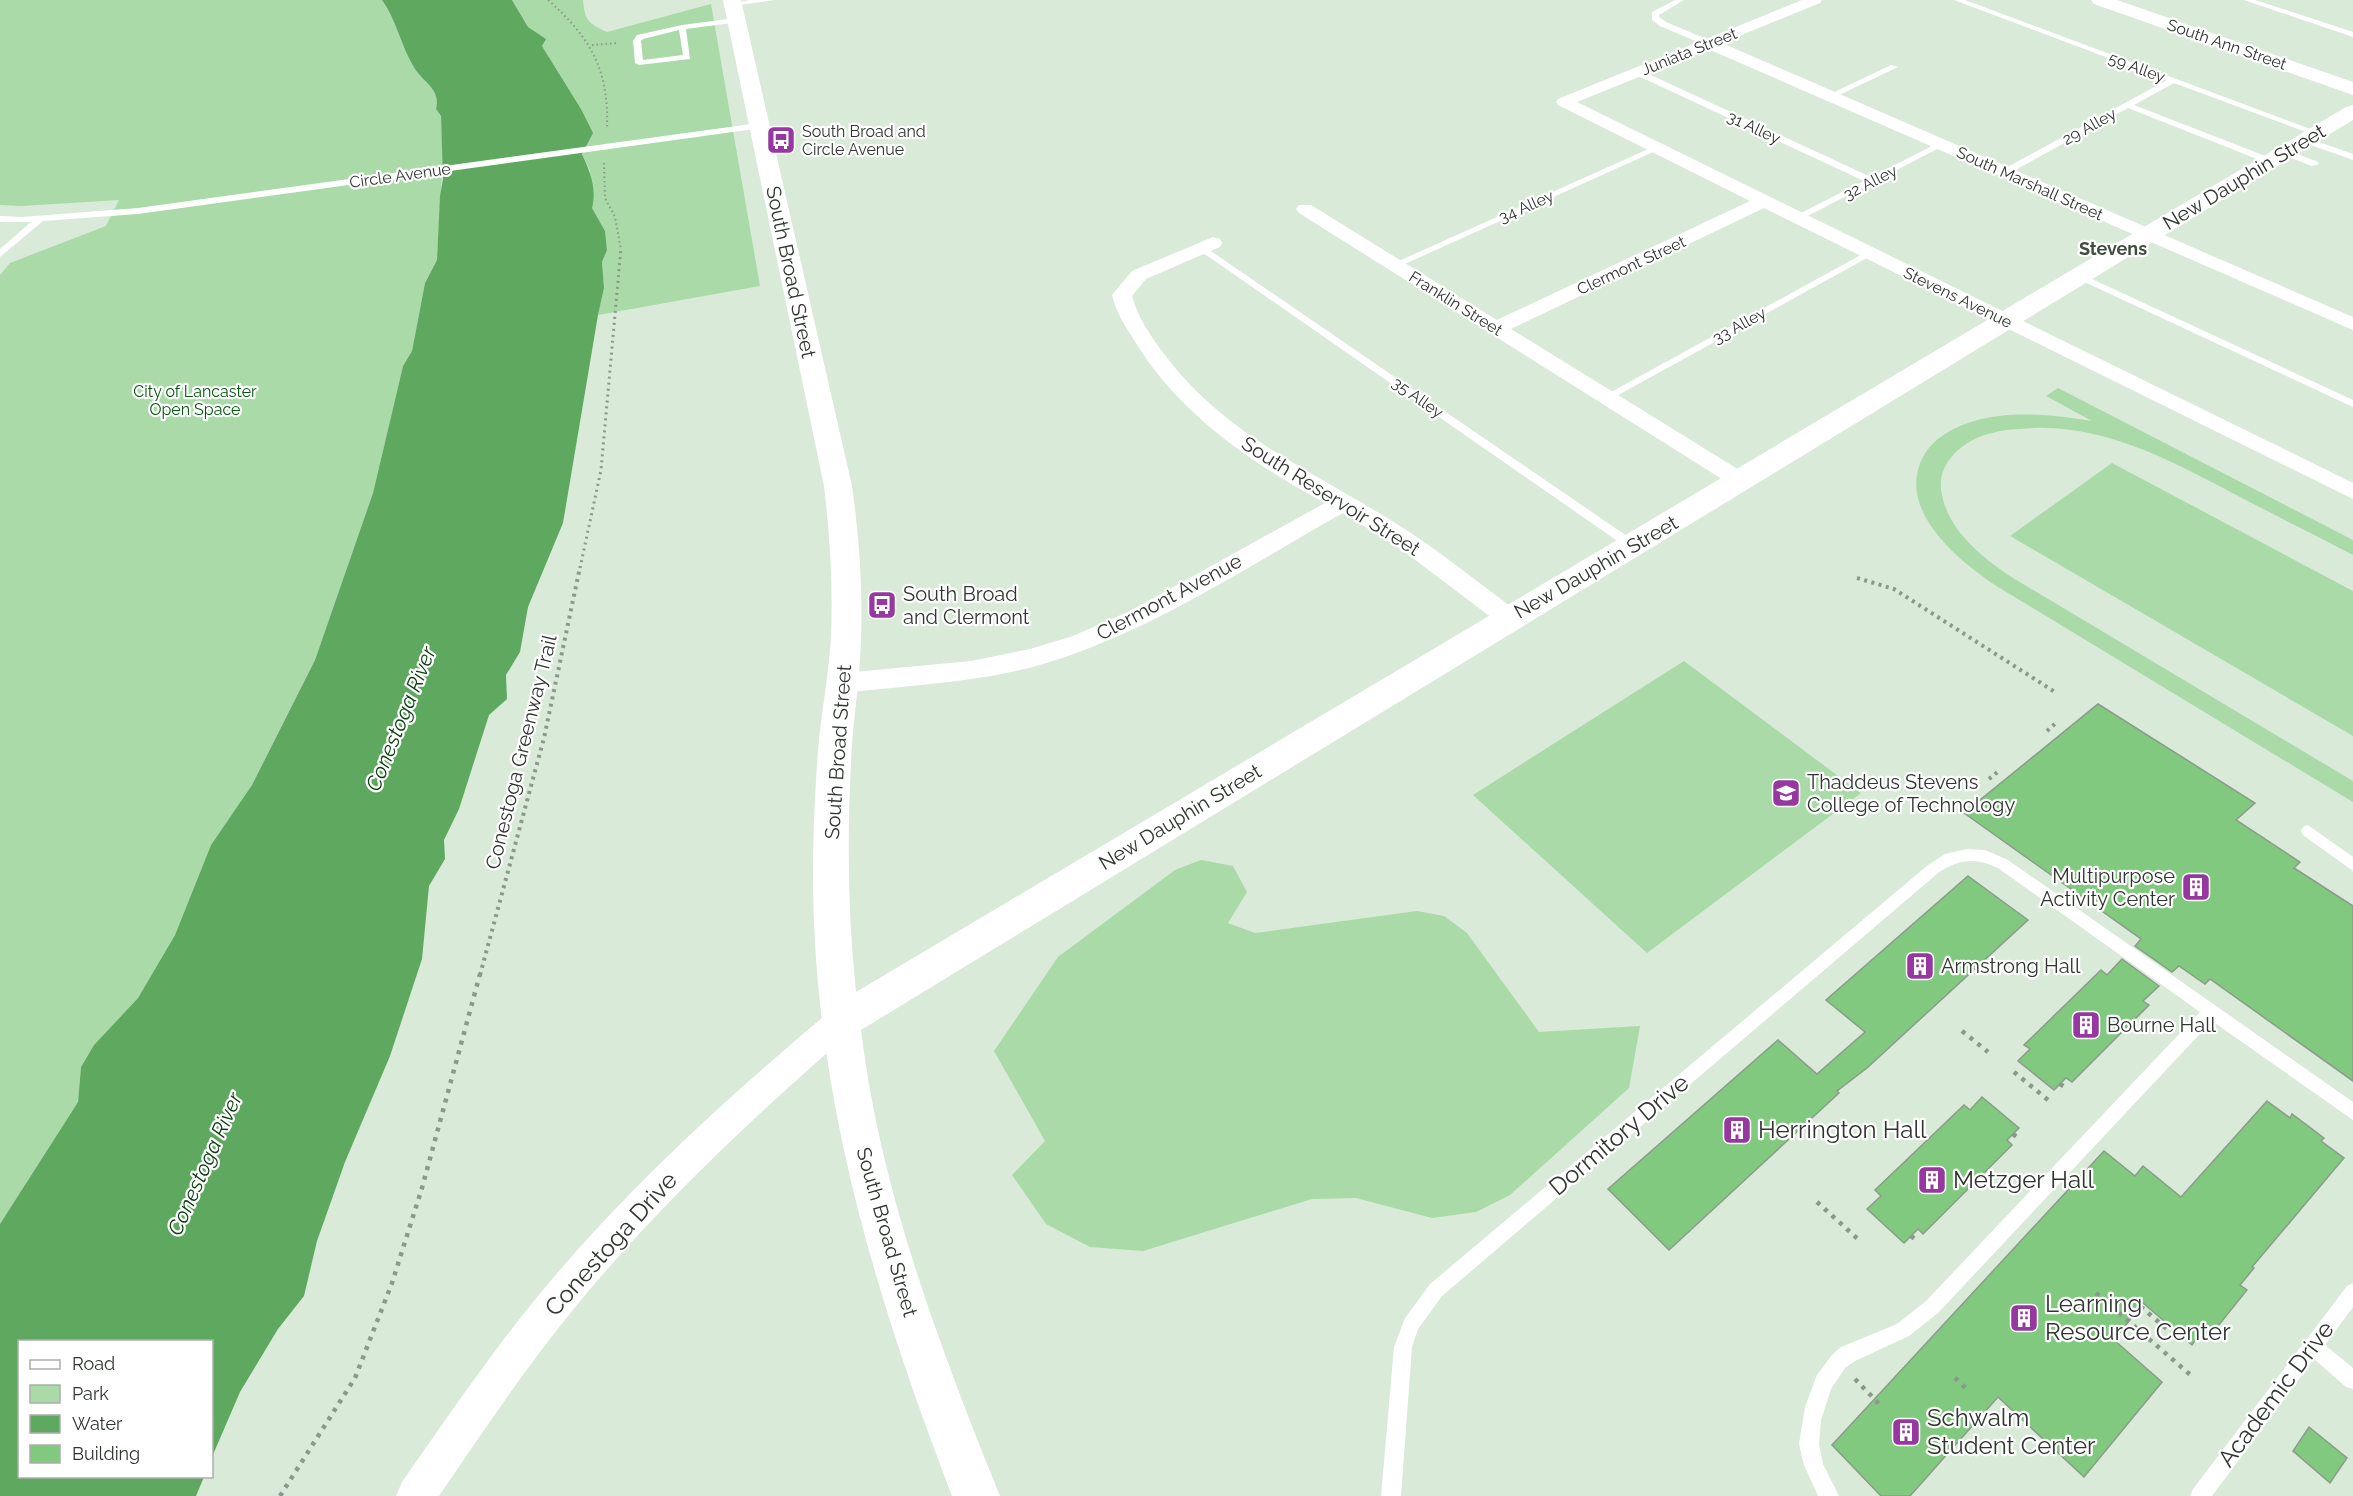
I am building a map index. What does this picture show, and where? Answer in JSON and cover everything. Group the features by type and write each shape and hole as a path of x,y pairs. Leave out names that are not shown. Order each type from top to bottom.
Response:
{"street":[{"name":"Juniata Street","path":"1564,102 1815,0"},
{"name":"South Ann Street","path":"2100,0 2353,89"},
{"name":"South Broad Street","path":"734,8 843,518 848,578 843,682 835,748 831,871 833,951 840,1022 855,1115 898,1278 927,1369 976,1496"},
{"name":"South Marshall Street","path":"1708,43 2353,324"},
{"name":"Stevens Avenue","path":"1564,102 2353,492"},
{"name":"New Dauphin Street","path":"840,1022 2353,111"},
{"name":"Clermont Street","path":"1497,328 1765,201"},
{"name":"Franklin Street","path":"1305,209 1741,481"},
{"name":"South Reservoir Street","path":"1207,245 1139,275 1122,295 1124,306 1160,364 1182,390 1208,414 1272,463 1376,521 1509,618"},
{"name":"Clermont Avenue","path":"843,682 971,669 1030,658 1082,642 1139,617 1342,503"},
{"name":"Conestoga Drive","path":"416,1496 559,1298 621,1227 718,1130 840,1022"}],"lane":[{"path":"682,27 687,57 639,63 637,41 640,37 682,27 734,8 770,0"},
{"path":"1680,0 1659,10 1655,18 1663,24 1708,43"},
{"name":"59 Alley","path":"1958,0 2173,80 2311,136 2353,158"},
{"path":"2248,0 2353,35"},
{"path":"1830,96 1894,66"},
{"name":"31 Alley","path":"1637,72 1871,181"},
{"name":"29 Alley","path":"2005,172 2173,80"},
{"path":"2127,105 2277,157 2315,165"},
{"name":"Circle Avenue","path":"0,219 40,219 138,211 759,126"},
{"name":"32 Alley","path":"1798,218 1941,145"},
{"name":"34 Alley","path":"1395,265 1658,148"},
{"path":"0,254 40,219"},
{"name":"35 Alley","path":"1207,245 1633,546"},
{"name":"33 Alley","path":"1607,397 1871,254"},
{"path":"2079,276 2353,404"},
{"path":"2308,831 2353,865"},
{"name":"Dormitory Drive","path":"1391,1496 1399,1372 1403,1347 1411,1324 1436,1290 1938,865 1957,855 1974,853 1989,856 2211,1011"},
{"path":"1829,1496 1815,1467 1809,1446 1810,1426 1828,1371 1850,1353 1902,1330 1932,1307 2211,1011 2353,1112"},
{"name":"Academic Drive","path":"2200,1496 2353,1292"},
{"path":"2312,1346 2353,1380"}],"path":[{"path":"548,0 572,20 592,45 608,89 606,139"},
{"path":"592,45 624,42"},
{"name":"Conestoga Greenway Trail","path":"280,1496 355,1378 392,1283 422,1188 544,738 602,470 621,244 615,217 605,198 604,159"},
{"path":"1857,578 1894,589 2055,692"},
{"path":"2047,731 2058,721"},
{"path":"1989,779 2000,770"},
{"path":"1962,1031 1988,1052"},
{"path":"2014,1072 2048,1100"},
{"path":"2060,1084 2066,1088"},
{"path":"2013,1134 2019,1139"},
{"path":"1817,1202 1859,1240"},
{"path":"1911,1236 1917,1241"},
{"path":"2096,1293 2194,1378"},
{"path":"2133,1300 2175,1336"},
{"path":"1838,1362 1882,1407"},
{"path":"1956,1378 1968,1390"}],"green space":[{"name":"City of Lancaster Open Space","path":"0,0 382,0 392,17 410,61 436,96 436,109 441,116 443,157 437,260 425,283 412,351 403,366 373,493 315,660 252,785 211,845 175,935 138,998 94,1045 81,1067 78,1102 0,1224 0,275 10,263 106,226 119,200 22,206 0,205"},
{"path":"512,0 583,0 586,17 607,32 711,4 760,286 598,315 604,288 602,262 607,250 605,231 592,208 590,171 582,153 581,109 542,46 545,39 528,27"},
{"path":"2058,388 2353,540 2353,555 2163,458 2107,437 2049,428 2011,430 1984,435 1966,444 1955,453 1944,469 1941,489 1944,504 1958,530 1989,561 2013,578 2353,781 2353,802 1998,587 1966,564 1936,532 1924,515 1918,496 1917,477 1923,457 1932,444 1966,423 1989,418 2033,415 2092,421 2046,396"},
{"path":"2112,463 2353,591 2353,736 2010,536"},
{"path":"1684,661 1861,793 1647,953 1473,795"},
{"path":"1201,860 1233,866 1247,892 1228,923 1255,933 1417,911 1444,916 1467,933 1539,1032 1640,1026 1629,1088 1510,1195 1476,1212 1432,1218 1356,1198 1312,1199 1143,1251 1090,1247 1046,1224 1012,1175 1045,1141 994,1051 1058,957 1175,870"}],"water":[{"name":"Conestoga River","path":"382,0 512,0 528,27 546,39 542,46 593,133 582,154 593,187 592,208 605,231 607,250 602,262 604,288 563,523 528,607 520,652 506,675 507,699 489,715 459,809 444,840 445,859 429,886 422,959 390,1056 345,1162 317,1241 304,1296 278,1329 240,1392 213,1455 213,1340 18,1340 18,1478 204,1478 196,1496 0,1496 0,1224 78,1102 81,1067 94,1045 138,998 175,935 211,845 252,785 315,660 373,493 403,366 412,351 425,283 437,260 443,179 441,116 436,109 434,91 410,61 392,17"}],"building":[{"name":"Multipurpose Activity Center","path":"2098,704 2255,803 2236,820 2300,862 2294,868 2353,906 2353,1081 2210,979 2205,984 2179,966 2172,972 2135,946 2141,939 1964,813"},
{"path":"1968,876 2028,920 1867,1068 1837,1091 1839,1093 1669,1250 1608,1189 1778,1040 1817,1074 1865,1032 1826,1000"},
{"name":"Bourne Hall","path":"2122,959 2159,986 2143,1001 2149,1005 2072,1082 2066,1078 2054,1090 2018,1061 2030,1049 2024,1045 2101,970 2107,975"},
{"name":"Metzger Hall","path":"1982,1097 2019,1128 2007,1140 2012,1145 1923,1234 1918,1229 1904,1243 1867,1209 1881,1196 1875,1190 1964,1105 1970,1110"},
{"name":"Learning Resource Center","path":"2267,1101 2290,1118 2292,1114 2324,1138 2321,1141 2344,1158 2252,1267 2254,1268 2240,1285 2247,1290 2210,1336 2203,1330 2192,1345 2143,1303 2114,1340 2162,1382 2084,1477 1998,1397 1910,1496 1881,1496 1832,1445 2104,1151 2135,1176 2143,1166 2181,1197"},
{"path":"2309,1427 2347,1458 2330,1483 2293,1451"}],"place":[{"name":"South Broad and Circle Avenue","path":"781,140"},
{"name":"South Broad and Clermont","path":"882,605"},
{"name":"Thaddeus Stevens College of Technology","path":"1786,793"},
{"name":"Multipurpose Activity Center","path":"2196,887"},
{"name":"Armstrong Hall","path":"1920,966"},
{"name":"Bourne Hall","path":"2086,1025"},
{"name":"Herrington Hall","path":"1737,1130"},
{"name":"Metzger Hall","path":"1932,1180"},
{"name":"Learning Resource Center","path":"2024,1318"},
{"name":"Schwalm Student Center","path":"1906,1432"}],"district":[{"name":"Stevens","path":"2113,249"}]}
